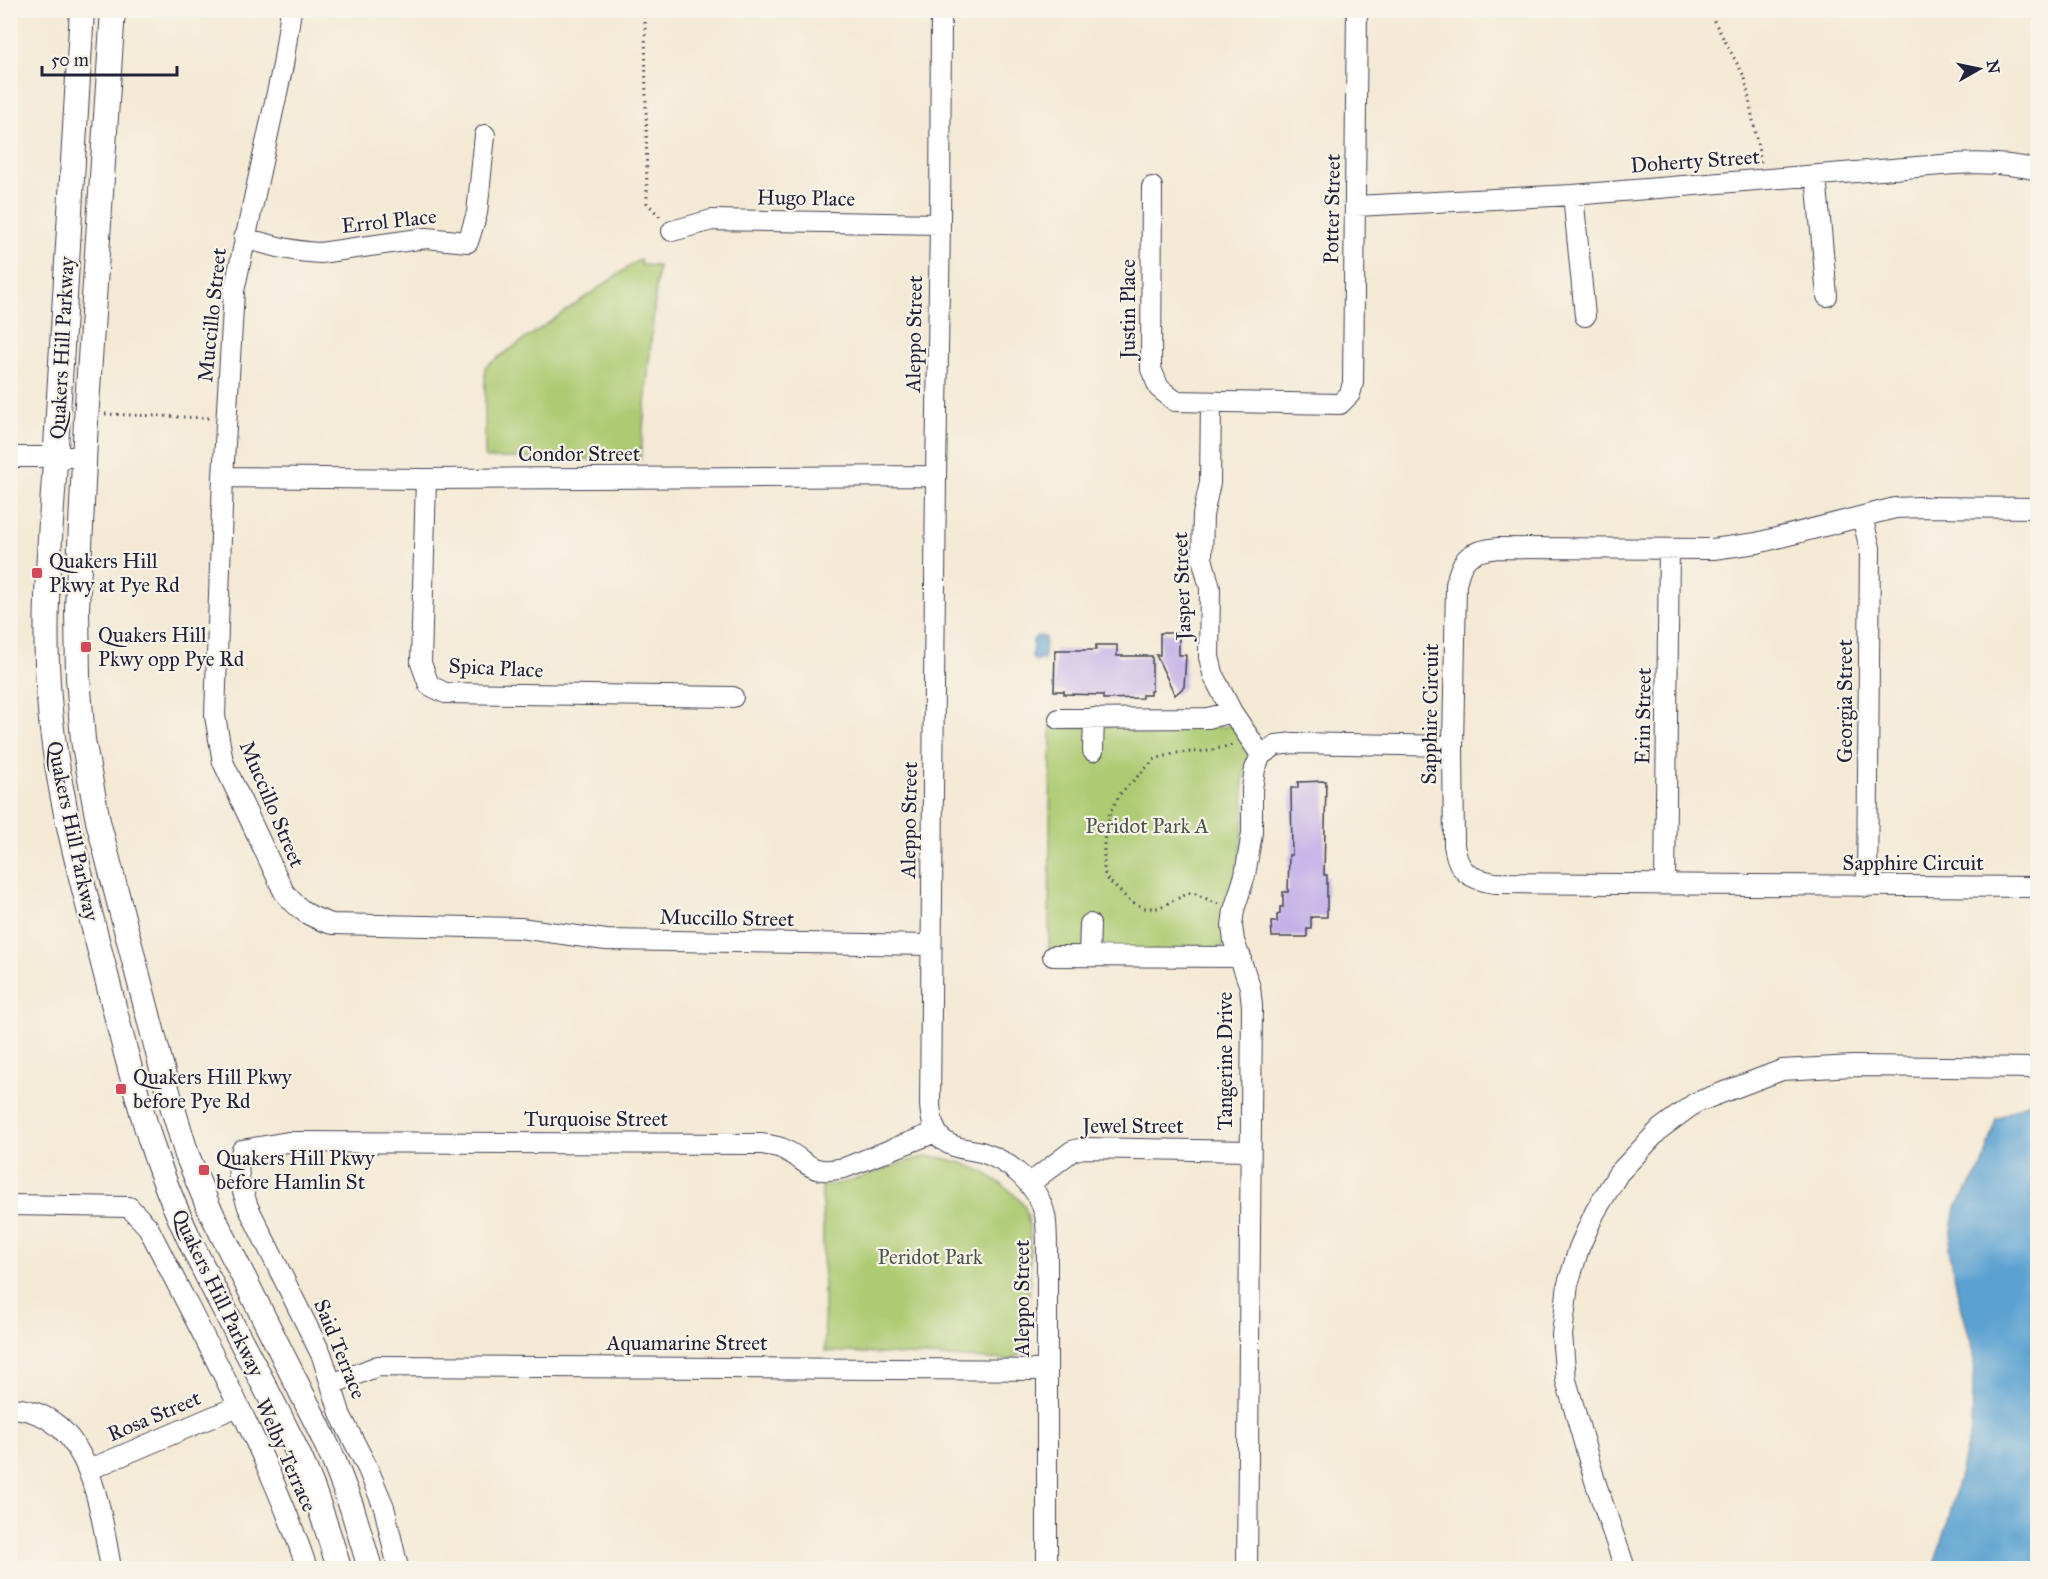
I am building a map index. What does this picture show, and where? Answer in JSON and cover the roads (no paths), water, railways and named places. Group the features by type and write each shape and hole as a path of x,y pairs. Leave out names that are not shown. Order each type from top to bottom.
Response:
{"main road":[{"name":"Quakers Hill Parkway","path":"82,10 46,641 48,694 57,768 76,859 147,1126 164,1179 195,1250 305,1469 326,1523 339,1569"},
{"name":"Quakers Hill Parkway","path":"113,10 84,458 77,609 78,677 83,740 98,821 168,1092 187,1155 208,1206 334,1461 352,1508 370,1569"}],"street":[{"name":"Muccillo Street","path":"291,10 283,65 234,291 223,477 215,716 223,762 284,891 296,906 312,918 332,924 520,928 606,940 931,945"},
{"name":"Aleppo Street","path":"941,10 930,1105 936,1132 941,1138 949,1144 996,1158 1019,1173 1039,1198 1044,1214 1047,1234 1047,1569"},
{"name":"Potter Street","path":"1340,404 1350,394 1353,383 1357,10"},
{"name":"Errol Place","path":"244,238 283,249 320,253 426,238 468,242 477,213 485,135"},
{"name":"Doherty Street","path":"1356,206 1573,195 1984,162 2037,170"},
{"path":"1816,176 1827,296"},
{"name":"Justin Place","path":"1152,187 1151,369 1159,388 1175,401 1340,404"},
{"path":"1573,195 1585,316"},
{"name":"Hugo Place","path":"672,231 712,220 940,224"},
{"name":"Jasper Street","path":"1211,402 1210,483 1203,515 1202,558 1210,588 1209,657 1214,677 1232,712 1256,747"},
{"path":"10,457 84,458"},
{"name":"Condor Street","path":"223,477 426,479 936,476"},
{"name":"Spica Place","path":"426,479 421,663 429,685 445,693 733,697"},
{"name":"Sapphire Circuit","path":"2037,508 1895,508 1736,546 1713,549 1483,549 1467,556 1459,569 1456,585 1453,746 1456,860 1465,873 1479,881 1495,883 2037,887"},
{"name":"Georgia Street","path":"1862,517 1870,548 1868,887"},
{"name":"Erin Street","path":"1665,884 1669,549"},
{"path":"1059,719 1208,718 1232,712"},
{"path":"1093,751 1094,718"},
{"path":"1256,747 1294,743 1453,746"},
{"name":"Tangerine Drive","path":"1247,1569 1252,1006 1250,987 1234,941 1232,926 1252,833 1252,789 1256,747"},
{"path":"1089,956 1090,924"},
{"path":"1053,956 1241,957"},
{"path":"1625,1569 1594,1481 1566,1380 1562,1335 1569,1284 1579,1248 1595,1212 1625,1166 1660,1129 1695,1103 1782,1070 1853,1066 2037,1068"},
{"name":"Turquoise Street","path":"243,1150 288,1142 762,1144 780,1148 815,1170 829,1172 936,1132"},
{"name":"Jewel Street","path":"1029,1184 1072,1150 1083,1148 1250,1151"},
{"name":"Said Terrace","path":"243,1150 238,1164 239,1179 248,1207 322,1356 342,1416 384,1507 392,1534 398,1569"},
{"name":"Welby Terrace","path":"10,1205 129,1207 148,1227 238,1406 293,1527 307,1569"},
{"name":"Aquamarine Street","path":"332,1384 378,1366 1046,1370"},
{"name":"Rosa Street","path":"88,1470 238,1406"},
{"path":"10,1408 49,1417 73,1441 88,1470 100,1506 111,1569"}],"water":[{"path":"1037,636 1045,637 1044,660 1034,660 1032,657 1033,640"},
{"path":"2037,1098 2037,1568 1933,1568 1948,1522 1972,1426 1974,1352 1958,1295 1949,1248 1956,1207 1982,1168 1996,1119"}],"place":[{"name":"Quakers Hill Pkwy at Pye Rd","path":"37,573"},
{"name":"Quakers Hill Pkwy opp Pye Rd","path":"86,647"},
{"name":"Quakers Hill Pkwy before Pye Rd","path":"121,1089"},
{"name":"Quakers Hill Pkwy before Hamlin St","path":"204,1170"}],"park label":[{"name":"Peridot Park A","path":"1147,826"},
{"name":"Peridot Park","path":"930,1257"}]}
